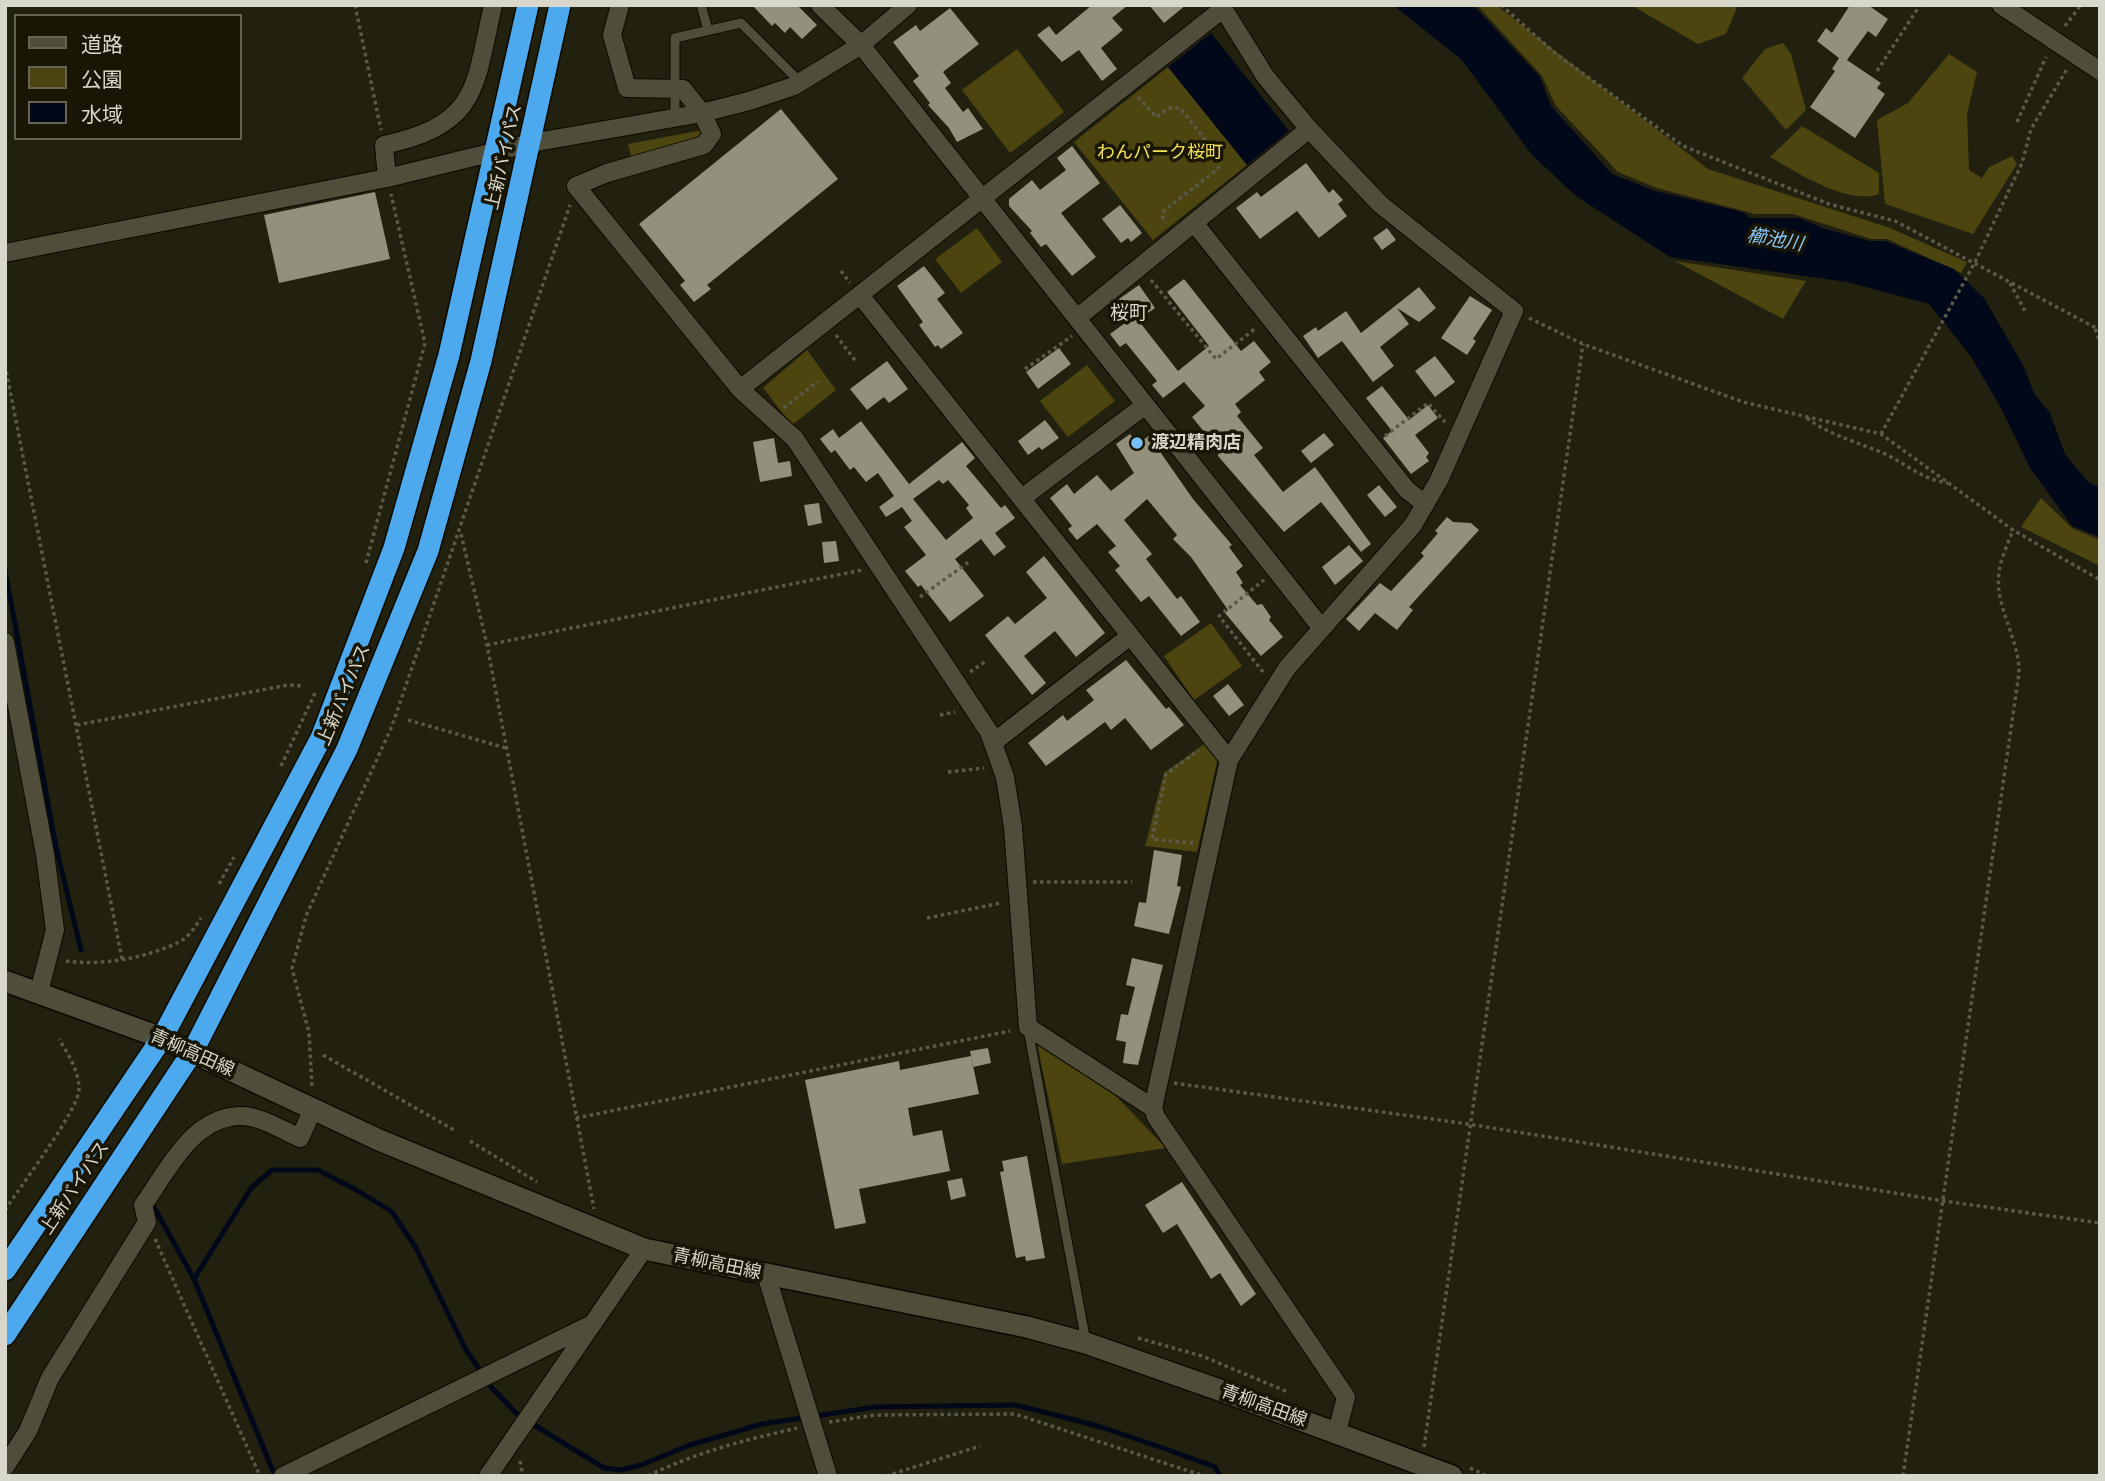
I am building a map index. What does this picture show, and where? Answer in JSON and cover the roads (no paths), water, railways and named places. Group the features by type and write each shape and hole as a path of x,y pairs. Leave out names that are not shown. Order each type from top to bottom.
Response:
{"highway":[{"name":"上新バイパス","path":"5,1270 162,1038 321,738 394,548 449,355 528,5"},
{"name":"上新バイパス","path":"5,1335 193,1051 347,749 428,551 481,361 560,5"}],"main road":[{"name":"青柳高田線","path":"5,981 193,1051 313,1109 644,1249 1027,1327 1086,1343 1452,1476"}],"street":[{"path":"387,178 384,145 419,137 445,124 459,112 474,92 493,5"},
{"path":"620,5 612,35 627,88 682,89 702,113 712,134 704,145 607,173 576,186 740,389 795,439 994,742 1002,766 1013,827 1028,1027 1153,1108"},
{"path":"820,5 861,45 1081,322 1144,407 1320,626"},
{"path":"5,253 387,178 497,150 702,113 749,101 800,82 861,45 908,5"},
{"path":"2001,5 2100,72"},
{"path":"740,389 1222,7 1265,76 1309,129 1380,204 1514,311 1458,437 1413,525 1320,626 1275,687 1229,760 1213,845 1153,1108 1156,1117 1346,1397 1337,1432"},
{"path":"1081,322 1141,268 1309,129"},
{"path":"1195,224 1407,490 1425,504"},
{"path":"860,295 1229,760"},
{"path":"1022,498 1144,407"},
{"path":"994,742 1130,636"},
{"path":"5,642 45,854 55,930 39,992"},
{"path":"5,1467 28,1431 50,1378 147,1222 143,1205 195,1134 215,1121 240,1116 261,1121 300,1138 313,1109"},
{"path":"488,1476 588,1326 644,1249"},
{"path":"765,1274 828,1476"},
{"path":"284,1476 588,1326"}],"lane":[{"path":"701,5 708,30"},
{"path":"675,117 675,38 741,23 800,82"},
{"path":"1028,1027 1086,1343"}],"water":[{"name":"櫛池川","path":"1393,5 1473,5 1540,77 1551,106 1612,174 1655,191 1743,212 1750,218 1799,218 1825,229 1870,241 1885,241 1954,269 1984,298 2024,367 2034,393 2050,413 2065,454 2088,482 2100,488 2100,537 2072,526 2030,468 2001,408 1970,355 1929,304 1847,282 1670,257 1576,196 1532,155 1462,60"},
{"path":"1211,33 1289,131 1247,165 1168,67"}],"waterway":[{"path":"5,570 56,847 81,950"},
{"path":"194,1279 251,1188 272,1170 318,1170 392,1212 416,1248 466,1350 492,1388 518,1415 604,1468 621,1470 641,1465 690,1445 762,1424 875,1407 1016,1405 1098,1426 1166,1449 1215,1467 1220,1476"},
{"path":"154,1207 194,1279 275,1476"}],"place":[{"name":"渡辺精肉店","path":"1137,443"}],"district":[{"name":"桜町","path":"1129,313"}],"park label":[{"name":"わんパーク桜町","path":"1160,153"}]}
